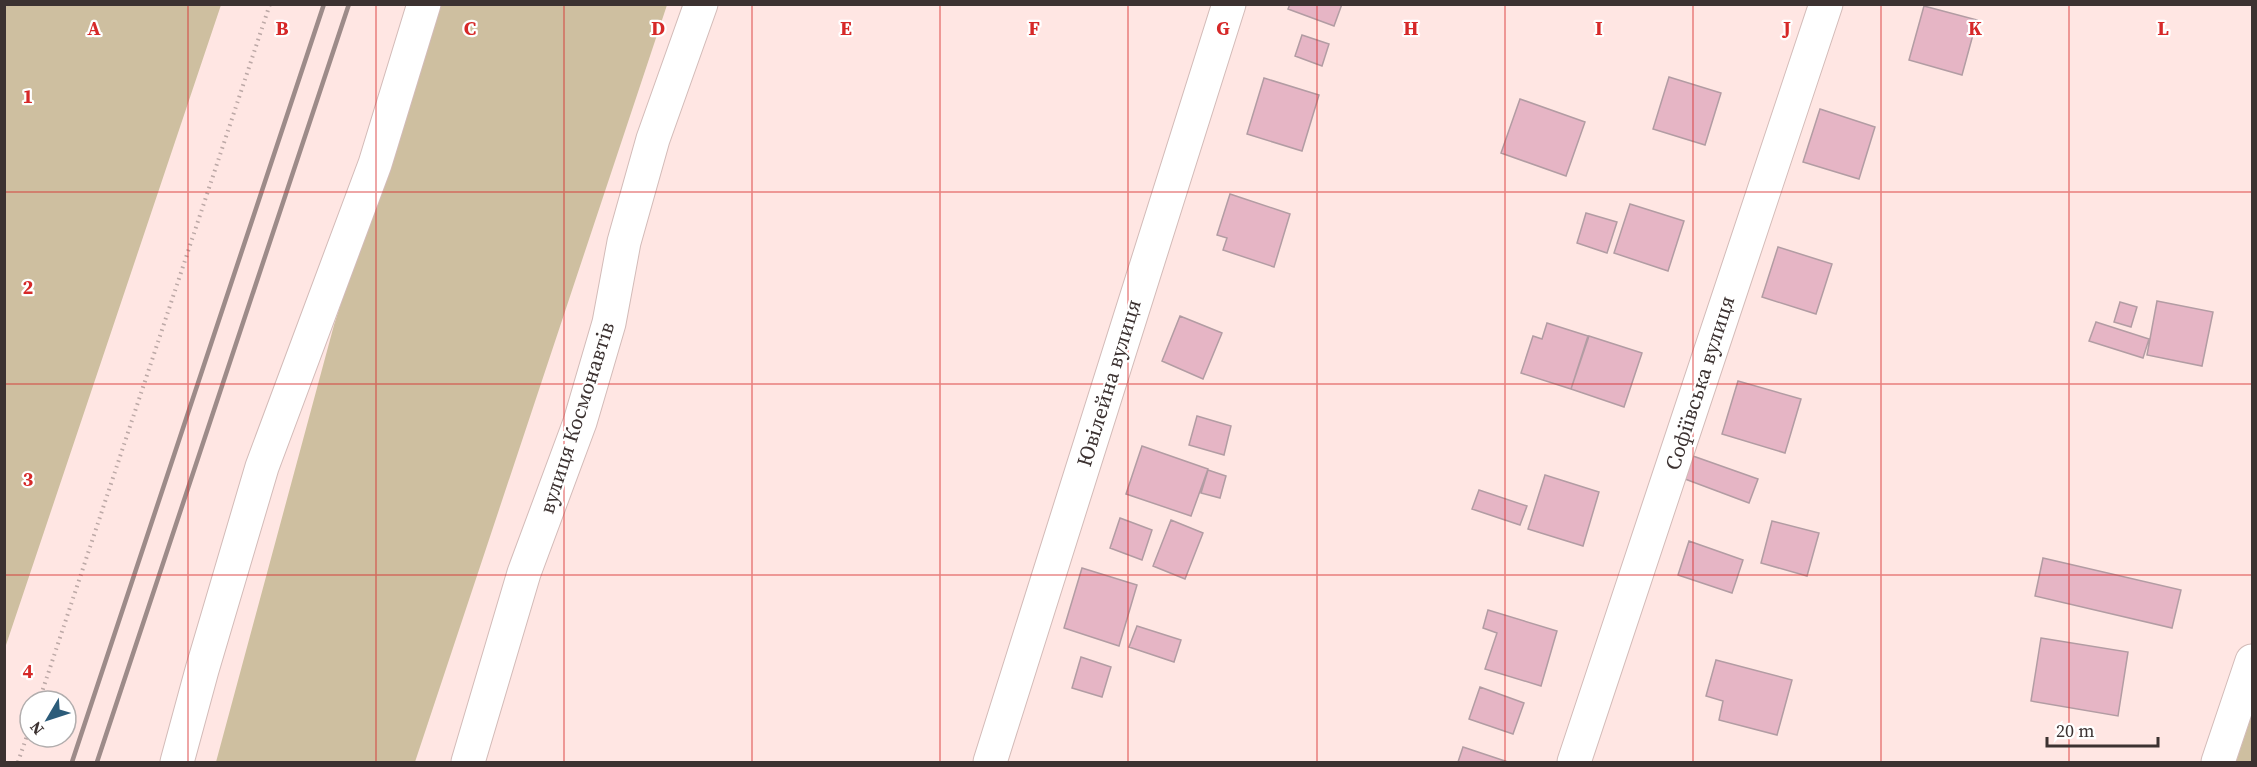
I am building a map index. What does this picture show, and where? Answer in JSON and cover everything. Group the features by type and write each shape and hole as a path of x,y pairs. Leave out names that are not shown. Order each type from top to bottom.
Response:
{"street":[{"path":"177,762 262,467 375,164 424,4"},
{"name":"вулиця Космонавтів","path":"468,762 524,573 580,422 609,323 624,242 653,139 701,4"},
{"name":"Ювілейна вулиця","path":"990,762 1229,4"},
{"name":"Софіївська вулиця","path":"1574,762 1826,4"},
{"path":"2218,762 2253,661"}],"path":[{"path":"43,689 270,4"}],"shaded area":[{"path":"4,5 221,5 5,648"},
{"path":"438,5 667,5 415,762 216,762 334,325"},
{"path":"2252,714 2252,762 2236,762"}],"building":[{"path":"1290,4 1342,4 1334,26 1288,9"},
{"path":"1924,6 1977,20 1962,75 1909,60"},
{"path":"1302,35 1329,44 1322,66 1295,56"},
{"path":"1669,77 1721,93 1705,145 1653,129"},
{"path":"1264,78 1319,95 1302,151 1247,134"},
{"path":"1520,99 1585,122 1566,176 1501,153"},
{"path":"1820,109 1875,127 1859,179 1803,162"},
{"path":"1230,194 1290,214 1274,267 1223,250 1227,238 1217,235"},
{"path":"1630,204 1684,221 1668,271 1614,253"},
{"path":"1586,213 1617,222 1607,253 1577,243"},
{"path":"1778,247 1832,264 1816,314 1762,297"},
{"path":"2157,301 2213,312 2202,366 2147,355"},
{"path":"2120,302 2137,307 2131,327 2114,322"},
{"path":"1180,316 1222,333 1203,379 1162,361"},
{"path":"2096,322 2149,339 2143,358 2089,341"},
{"path":"1547,323 1588,336 1571,389 1521,373 1533,336 1542,339"},
{"path":"1589,336 1642,353 1624,407 1571,389"},
{"path":"1738,381 1801,399 1785,453 1722,434"},
{"path":"1197,416 1231,426 1224,455 1189,445"},
{"path":"1142,446 1208,469 1191,516 1126,494"},
{"path":"1693,456 1758,479 1749,503 1685,479"},
{"path":"1208,470 1226,476 1220,498 1201,493"},
{"path":"1545,475 1599,492 1583,546 1528,529"},
{"path":"1479,490 1527,506 1520,525 1472,509"},
{"path":"1120,518 1152,530 1142,560 1110,548"},
{"path":"1171,520 1203,533 1185,579 1153,566"},
{"path":"1772,521 1819,533 1807,576 1761,563"},
{"path":"1689,541 1743,560 1732,593 1678,575"},
{"path":"2043,558 2181,590 2172,628 2035,596"},
{"path":"1082,568 1137,585 1119,646 1064,628"},
{"path":"1488,610 1557,631 1541,686 1485,669 1497,633 1483,628"},
{"path":"1137,626 1181,640 1174,662 1129,647"},
{"path":"2041,638 2128,652 2118,716 2031,701"},
{"path":"1081,657 1111,667 1102,697 1072,688"},
{"path":"1716,660 1792,680 1777,735 1719,720 1723,701 1706,696"},
{"path":"1480,687 1524,703 1513,734 1469,719"},
{"path":"1463,747 1508,762 1458,762"}],"railway":[{"path":"72,762 324,4"},
{"path":"97,762 349,4"}]}
